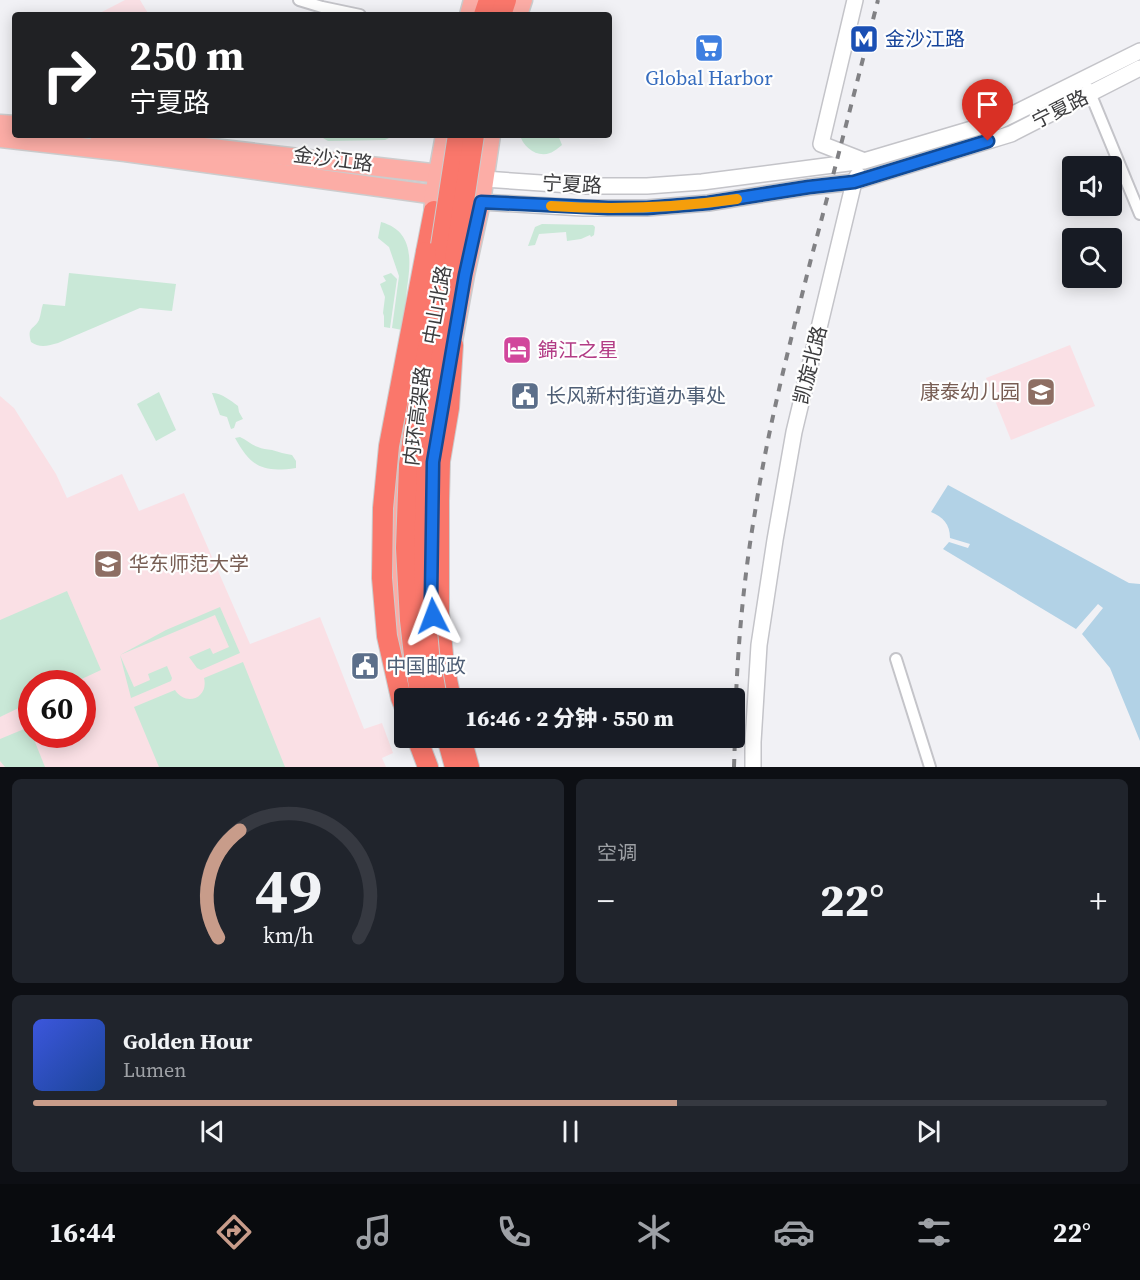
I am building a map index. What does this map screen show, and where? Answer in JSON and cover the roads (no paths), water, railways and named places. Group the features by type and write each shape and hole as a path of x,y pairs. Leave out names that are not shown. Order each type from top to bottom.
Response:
{"highway":[{"name":"内环高架路","path":"419,688 410,620 406,548 410,465 458,138"},
{"name":"内环高架路","path":"435,688 426,620 424,548 427,465 474,138"},
{"path":"399,688 387,636 382,578 383,508 388,446 434,203"},
{"path":"449,688 439,613 440,461 449,408 453,345"},
{"path":"421,748 428,767"},
{"path":"434,748 439,767"},
{"path":"450,748 455,767"},
{"path":"464,748 469,767"}],"main road":[{"path":"855,0 821,144 864,161"},
{"name":"宁夏路","path":"481,202 583,208 647,208 708,203 854,182 1011,134 1140,51"},
{"name":"宁夏路","path":"484,179 585,186 647,186 702,182 864,161 999,122 1087,86 1140,68"},
{"name":"金沙江路","path":"0,138 125,152 434,203 481,202"},
{"name":"金沙江路","path":"126,138 484,179"},
{"name":"中山北路","path":"410,688 399,623 396,562 396,468 432,266 434,203 445,138"},
{"name":"中山北路","path":"444,688 436,652 431,598 433,462 465,275 481,202 491,138"},
{"name":"凯旋北路","path":"753,767 759,645 794,432 854,182 864,161"},
{"name":"中山北路","path":"396,562 383,608 396,688"},
{"path":"412,748 417,767"},
{"path":"427,748 433,767"},
{"path":"459,748 464,767"}],"street":[{"path":"299,0 346,12"},
{"path":"1087,86 1140,214"},
{"path":"896,658 930,767"}],"water":[{"path":"948,485 1129,583 1140,584 1140,741 1110,668 1082,634 1103,608 1098,604 1076,629 943,549 949,542 968,548 970,544 950,538 945,522 931,512"}],"railway":[{"path":"737,688 744,591 766,448 795,322 878,0"},
{"path":"734,767 735,748"}],"place":[{"name":"金沙江路","path":"864,39"},
{"name":"Global Harbor","path":"709,48"},
{"name":"錦江之星","path":"517,350"},
{"name":"康泰幼儿园","path":"1041,392"},
{"name":"长风新村街道办事处","path":"525,396"},
{"name":"华东师范大学","path":"108,564"},
{"name":"中国邮政","path":"365,666"}]}
